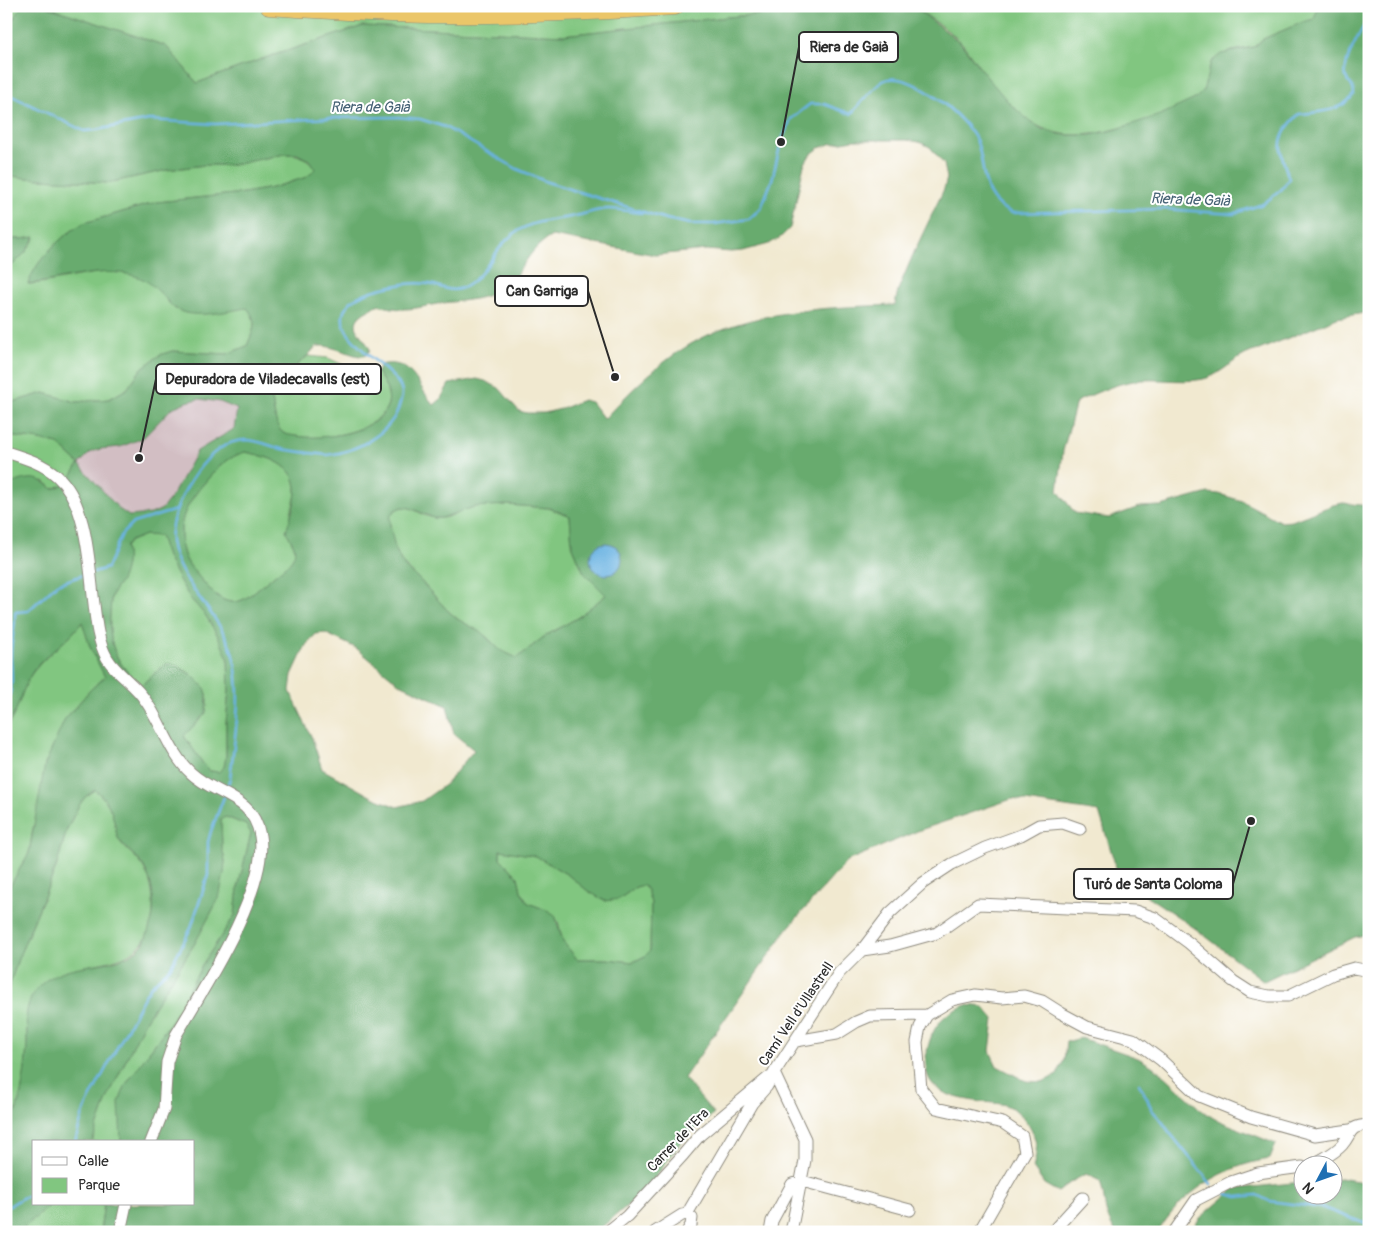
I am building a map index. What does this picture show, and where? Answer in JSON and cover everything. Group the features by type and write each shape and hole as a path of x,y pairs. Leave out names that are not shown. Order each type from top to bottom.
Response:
{"highway":[{"path":"278,7 374,13 531,14 675,6"}],"street":[{"path":"6,452 36,463 58,477 70,493 80,513 96,626 106,657 123,678 145,699 183,765 202,784 238,800 253,818 260,836 261,849 255,883 239,922 176,1035 171,1048 165,1077 164,1109 152,1140"},
{"name":"Camí Vell d'Ullastrell","path":"687,1214 752,1103 768,1086 774,1073 839,973 862,950 890,913 923,883 952,864 985,848 1021,835 1039,824 1063,823 1080,829"},
{"path":"862,950 890,946 937,933 978,904 1134,911 1155,918 1189,943 1233,981 1250,992 1269,996 1288,996 1333,974 1354,968 1369,970"},
{"path":"979,1232 1025,1152 1022,1136 1003,1123 936,1108 921,1090 917,1042 920,1027 927,1015 952,1000 975,995 1002,998 1024,996 1042,1001 1087,1027 1133,1038 1161,1060 1199,1096 1251,1117 1315,1135 1369,1125"},
{"path":"796,1041 837,1034 870,1016 927,1015"},
{"path":"774,1073 805,1139 802,1181 791,1232"},
{"name":"Carrer de l'Era","path":"607,1232 627,1216 700,1135 746,1094 774,1073"},
{"path":"1328,1156 1343,1144 1350,1130"},
{"path":"1320,1134 1331,1144 1332,1154"},
{"path":"1174,1232 1196,1200 1231,1182 1258,1173 1292,1168"},
{"path":"770,1232 772,1221 792,1184 802,1181 910,1210"},
{"path":"1052,1232 1083,1198"},
{"path":"120,1232 126,1206"},
{"path":"655,1232 682,1215 687,1214 692,1218 687,1232"}],"shaded area":[{"path":"199,399 220,402 238,408 234,429 197,451 172,496 162,509 151,514 129,516 119,509 79,464 90,453 100,449 120,447 143,438 172,408"}],"green space":[{"path":"6,6 22,6 6,31"},
{"path":"22,6 45,6 166,46 197,83 262,59 363,26 563,35 728,17 856,6 913,6 960,42 1010,104 1031,122 1042,129 1054,133 1090,135 1114,130 1160,115 1195,99 1203,91 1211,62 1221,54 1254,47 1263,39 1314,19 1319,6 1369,6 1369,312 1337,318 1252,352 1210,377 1183,381 1143,380 1127,382 1076,402 1063,451 1058,491 1075,513 1109,518 1139,507 1161,506 1208,493 1219,494 1242,501 1281,522 1292,521 1343,503 1369,506 1369,934 1355,937 1264,981 1196,929 1119,877 1099,812 1012,799 920,830 847,861 788,928 684,1078 714,1114 684,1138 647,1189 596,1232 100,1232 104,1206 195,1206 195,1140 121,1140 119,1102 126,1084 173,1019 204,962 235,915 238,888 251,833 246,825 226,817 221,819 222,848 225,861 219,898 195,943 145,1021 107,1099 93,1140 32,1140 32,1206 49,1206 19,1232 6,1232 6,1134 19,1102 27,1046 26,1016 31,998 42,984 55,974 118,960 132,954 145,940 152,919 153,894 146,870 120,840 108,805 95,790 85,797 67,829 56,867 18,959 6,996 6,893 29,853 45,764 65,719 91,689 105,677 90,647 82,622 34,670 6,731 6,485 25,479 36,479 53,489 67,483 79,464 58,444 6,436 6,404 44,393 76,402 109,399 127,389 142,368 160,355 172,351 227,354 247,346 254,327 253,318 247,308 210,314 183,312 173,307 149,283 139,277 127,274 90,274 28,284 37,266 50,249 67,234 84,223 157,202 244,193 272,188 307,177 315,169 309,160 297,154 285,154 232,165 204,165 167,170 108,183 25,178 6,175 6,31","holes":["854,140 907,140 919,142 930,147 944,164 947,178 944,189 898,290 895,305 826,308 781,314 758,318 715,332 669,358 642,381 604,419 591,402 583,400 561,409 544,413 519,411 499,388 477,379 449,384 440,400 434,405 407,369 400,365 391,364 380,365 377,372 386,387 388,404 382,414 362,428 334,436 307,437 288,435 283,433 277,425 271,392 279,387 296,366 317,346 329,347 360,356 366,355 370,350 357,329 357,320 362,314 377,305 409,309 487,296 511,281 539,245 552,236 656,255 706,250 743,251 769,244 781,237 790,228 804,165 810,155 819,148 830,144","199,399 220,402 237,409 234,429 197,451 172,496 162,509 151,514 129,516 119,509 79,464 90,453 100,449 120,447 143,438 172,408 186,402","245,452 271,459 280,463 292,475 296,492 286,531 295,552 287,565 249,596 234,602 227,601 215,594 187,562 181,544 181,534 185,511 192,498 214,472 239,454","508,505 549,508 570,516 572,545 584,573 606,595 577,618 545,636 517,658 500,650 481,632 459,620 447,610 419,579 407,569 395,548 390,525 390,517 395,510 402,507 410,508 434,518 442,518 474,507","145,535 160,536 167,557 178,578 190,598 206,616 228,658 229,690 226,723 226,757 224,767 219,772 210,771 204,765 184,736 206,713 207,694 205,688 191,674 172,663 165,664 142,685 126,671 116,654 111,636 111,602 112,595 121,581 125,569 125,547 130,541","325,633 356,648 400,684 447,706 454,734 474,750 446,784 422,801 397,807 372,797 322,769 312,738 290,691 292,675 306,645 316,634","500,850 536,856 568,875 588,891 605,901 619,899 636,887 643,885 647,890 651,903 650,951 633,962 607,959 577,959 563,942 555,915 528,903 521,891 518,877 500,858"]},
{"path":"45,6 856,6 728,17 563,35 363,26 262,59 197,83 166,46"},
{"path":"913,6 1319,6 1315,19 1303,22 1263,39 1254,47 1232,51 1211,62 1203,91 1185,105 1118,129 1094,134 1072,135 1053,132 1035,124 1018,112 979,68 962,43 945,28"},
{"path":"285,154 302,157 316,169 307,177 272,188 244,193 157,202 84,223 67,234 51,249 37,266 29,284 109,272 125,272 140,276 152,283 175,309 223,311 247,307 253,317 254,327 247,346 227,354 172,351 160,355 142,368 127,389 109,399 76,402 44,393 6,404 6,271 25,253 35,238 6,239 6,175 108,183 167,170 204,165 232,165"},
{"path":"35,237 25,253 6,271 6,239"},
{"path":"308,356 328,358 361,373 377,372 386,387 389,400 383,414 363,428 336,435 310,438 284,433 277,425 271,392"},
{"path":"6,436 58,444 79,464 67,483 53,489 44,481 6,485"},
{"path":"245,452 271,459 286,468 291,474 295,482 296,491 291,516 290,538 296,551 287,565 249,596 234,602 221,598 204,583 186,558 181,537 185,511 197,492 210,476 228,460"},
{"path":"508,505 549,508 570,516 572,545 584,573 606,595 577,618 545,636 517,658 500,650 487,637 459,620 402,563 395,548 389,517 395,511 406,507 428,516 440,518 473,507"},
{"path":"145,535 160,536 167,557 178,578 190,598 206,616 228,658 229,690 226,723 226,757 224,767 219,772 210,771 204,765 184,736 202,718 207,706 205,688 191,674 172,663 161,668 143,685 121,663 113,645 110,625 111,600 123,573 126,560 125,547 130,541"},
{"path":"83,621 90,647 105,677 91,689 65,719 33,828 29,853 6,893 6,731 31,675 44,659 73,633"},
{"path":"95,790 108,805 117,834 123,846 140,862 148,877 152,891 152,920 146,938 136,949 122,957 107,962 58,974 44,983 34,993 29,1003 27,1015 25,1068 19,1103 6,1134 6,996 18,959 56,868 67,829 85,797"},
{"path":"226,817 246,825 251,833 238,888 235,915 204,962 173,1019 149,1052 122,1140 93,1140 107,1099 145,1021 195,943 219,898 225,861 222,848 221,818"},
{"path":"500,849 536,856 568,875 588,891 619,899 636,887 643,885 647,890 651,903 650,951 633,962 607,959 577,959 563,942 558,921 549,911 528,903 521,891 518,877 500,858"},
{"path":"967,1005 984,1007 994,1019 990,1051 997,1066 1026,1081 1042,1082 1057,1075 1064,1060 1066,1042 1081,1038 1138,1058 1165,1076 1201,1110 1215,1119 1276,1144 1270,1159 1237,1167 1206,1183 1179,1205 1158,1232 1116,1232 1107,1214 1100,1181 1086,1174 1058,1192 1044,1184 1033,1168 1036,1156 1034,1136 1021,1115 1009,1106 968,1100 944,1093 935,1087 929,1079 926,1069 926,1056 936,1027 948,1014"},
{"path":"1342,1178 1369,1183 1369,1232 1191,1232 1199,1219 1234,1189 1292,1183 1292,1206 1342,1206"},
{"path":"49,1206 104,1206 100,1232 19,1232"}],"water":[{"path":"606,543 612,544 617,548 621,553 621,565 617,570 612,574 606,575 600,574 595,570 591,565 590,559 591,553 595,548 600,544"}],"waterway":[{"name":"Riera de Gaià","path":"6,93 84,131 149,120 215,124 331,118 397,117 420,119 445,127 517,169 547,182 666,219 690,224 714,224 749,219 761,208 772,180 781,142 791,119 810,104 824,104 851,114 879,84 894,78 907,81 936,98 950,109 972,132 977,142 989,192 1001,207 1012,213 1165,209 1233,214 1263,204 1281,190 1289,179 1281,151 1282,137 1285,130 1299,114 1322,112 1337,108 1354,94 1353,87 1346,77 1347,63 1349,55 1369,17"},
{"path":"225,792 230,779 237,719 238,689 234,659 230,646 218,623 180,568 174,555 171,540 171,531 179,503 195,474 218,450 231,443 250,440 282,449 327,455 350,450 361,445 372,439 390,423 401,401 402,390 386,370 352,339 345,328 343,317 347,306 353,300 373,291 397,285 420,283 449,289 462,288 475,280 511,236 519,230 536,223 605,209 643,213"},
{"path":"94,572 107,568 122,534 133,523 176,510"},
{"path":"6,702 12,685 11,649 15,612 28,611 57,584 86,574"},
{"path":"76,1140 87,1104 144,997 151,986 170,968 191,928 208,875 208,842 224,797"},
{"path":"1139,1084 1151,1109 1211,1184"},
{"path":"1225,1193 1237,1197 1257,1195 1269,1201 1323,1208 1369,1225"},
{"path":"6,1208 22,1198 32,1195"}],"place":[{"name":"Riera de Gaià","path":"781,142"},
{"name":"Can Garriga","path":"615,377"},
{"name":"Depuradora de Viladecavalls (est)","path":"139,458"},
{"name":"Turó de Santa Coloma","path":"1251,821"}]}
